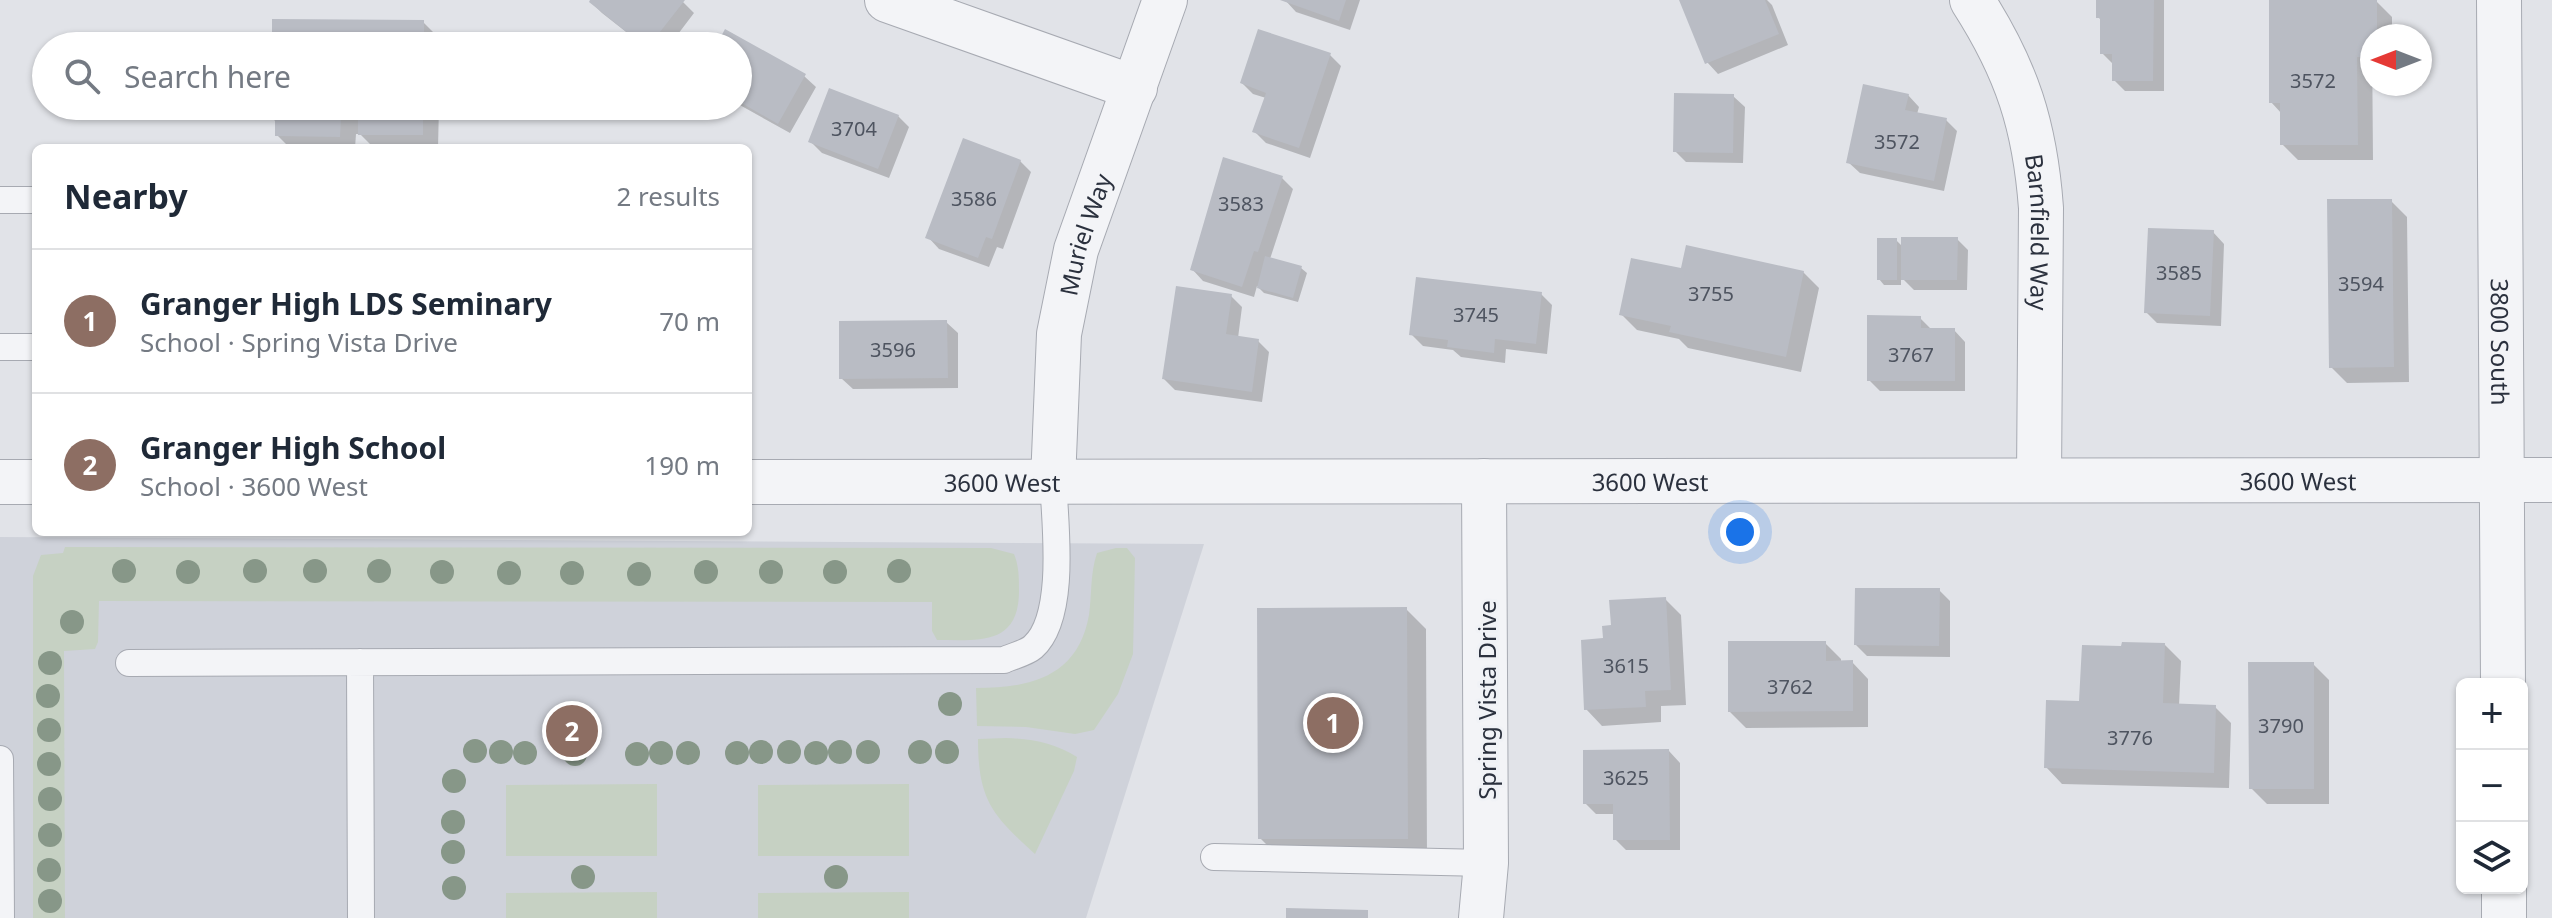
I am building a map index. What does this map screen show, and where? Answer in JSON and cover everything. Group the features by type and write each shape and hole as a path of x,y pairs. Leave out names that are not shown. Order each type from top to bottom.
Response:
{"street":[{"path":"887,0 1135,88"},
{"name":"Muriel Way","path":"1053,481 1055,378 1066,292 1076,250 1165,0"},
{"name":"Barnfield Way","path":"1972,0 2012,73 2028,116 2038,163 2041,208 2039,480"},
{"name":"3800 South","path":"2499,0 2503,678"},
{"name":"3600 West","path":"752,482 2552,480"},
{"name":"Spring Vista Drive","path":"1481,918 1486,863 1484,481"},
{"path":"0,482 32,482"},
{"path":"2504,894 2504,918"}],"lane":[{"path":"0,200 32,200"},
{"path":"0,347 32,347"},
{"path":"129,663 1004,660 1033,646 1049,621 1057,573 1053,481"},
{"path":"360,662 361,918"},
{"path":"0,759 1,918"},
{"path":"1214,857 1486,863"}],"shaded area":[{"path":"0,537 1204,544 1086,918 0,918"}],"green space":[{"path":"65,547 991,548 1014,554 1019,591 1017,609 1004,631 967,640 937,640 932,631 932,602 99,601 98,642 95,649 64,651 65,918 33,918 33,576 41,555 63,553"},
{"path":"1127,548 1135,558 1133,654 1118,694 1094,730 1075,734 1026,727 977,726 976,688 1033,681 1049,675 1074,653 1089,615 1097,553"},
{"path":"1006,738 1043,743 1077,757 1074,771 1035,854 998,817 990,805 981,777 978,739"},
{"path":"657,784 657,856 506,856 506,785"},
{"path":"909,784 909,856 758,856 758,785"},
{"path":"657,892 657,918 506,918 506,893"},
{"path":"909,892 909,918 758,918 758,893"}],"building":[{"path":"685,0 660,32 626,32 589,2"},
{"path":"1280,0 1346,0 1339,21"},
{"path":"1679,0 1765,0 1779,34 1705,64"},
{"path":"2096,0 2154,0 2153,81 2112,81 2112,54 2100,54 2100,18 2096,18"},
{"path":"2269,0 2377,0 2377,24 2360,24 2360,57 2357,57 2358,145 2280,145 2280,103 2269,103"},
{"path":"272,19 424,20 424,32 272,32"},
{"path":"1258,29 1331,53 1299,148 1252,132 1266,93 1240,83"},
{"path":"752,44 806,74 778,124 752,109"},
{"path":"1863,84 1909,94 1905,110 1947,118 1934,181 1846,163"},
{"path":"829,88 899,115 878,169 808,142"},
{"path":"1674,93 1734,94 1733,153 1673,152"},
{"path":"275,120 341,120 340,137 275,136"},
{"path":"358,120 423,120 423,135 358,135"},
{"path":"963,138 1021,160 992,239 986,237 978,258 925,238"},
{"path":"1223,157 1283,176 1258,252 1254,251 1242,287 1190,270"},
{"path":"2327,199 2392,199 2394,367 2329,368"},
{"path":"2148,228 2214,230 2210,316 2144,313"},
{"path":"1901,237 1958,237 1957,280 1901,280"},
{"path":"1877,238 1897,238 1897,280 1877,280"},
{"path":"1686,245 1804,271 1786,357 1669,332 1671,326 1619,315 1631,258 1681,268"},
{"path":"1265,256 1302,266 1293,298 1257,288"},
{"path":"1416,277 1542,292 1536,344 1495,339 1494,353 1447,347 1448,340 1409,335"},
{"path":"1176,286 1232,294 1226,334 1259,339 1252,392 1162,379"},
{"path":"1867,315 1921,316 1921,328 1955,328 1955,381 1867,381"},
{"path":"947,320 948,378 839,379 839,321"},
{"path":"1855,588 1940,588 1939,646 1854,645"},
{"path":"1666,597 1671,690 1645,691 1646,707 1584,710 1581,640 1603,638 1602,626 1611,625 1609,600"},
{"path":"1407,607 1408,839 1258,839 1257,608"},
{"path":"1728,641 1826,641 1826,661 1853,660 1853,711 1728,712"},
{"path":"2122,642 2165,643 2163,703 2216,705 2214,773 2044,768 2046,700 2079,701 2082,645 2121,646"},
{"path":"2248,662 2314,662 2314,789 2249,789"},
{"path":"1669,749 1670,840 1613,840 1613,804 1583,804 1583,750"},
{"path":"1286,908 1368,910 1368,918 1286,918"}],"place":[{"name":"Granger High LDS Seminary","path":"1333,723"},
{"name":"Granger High School","path":"572,731"}]}
